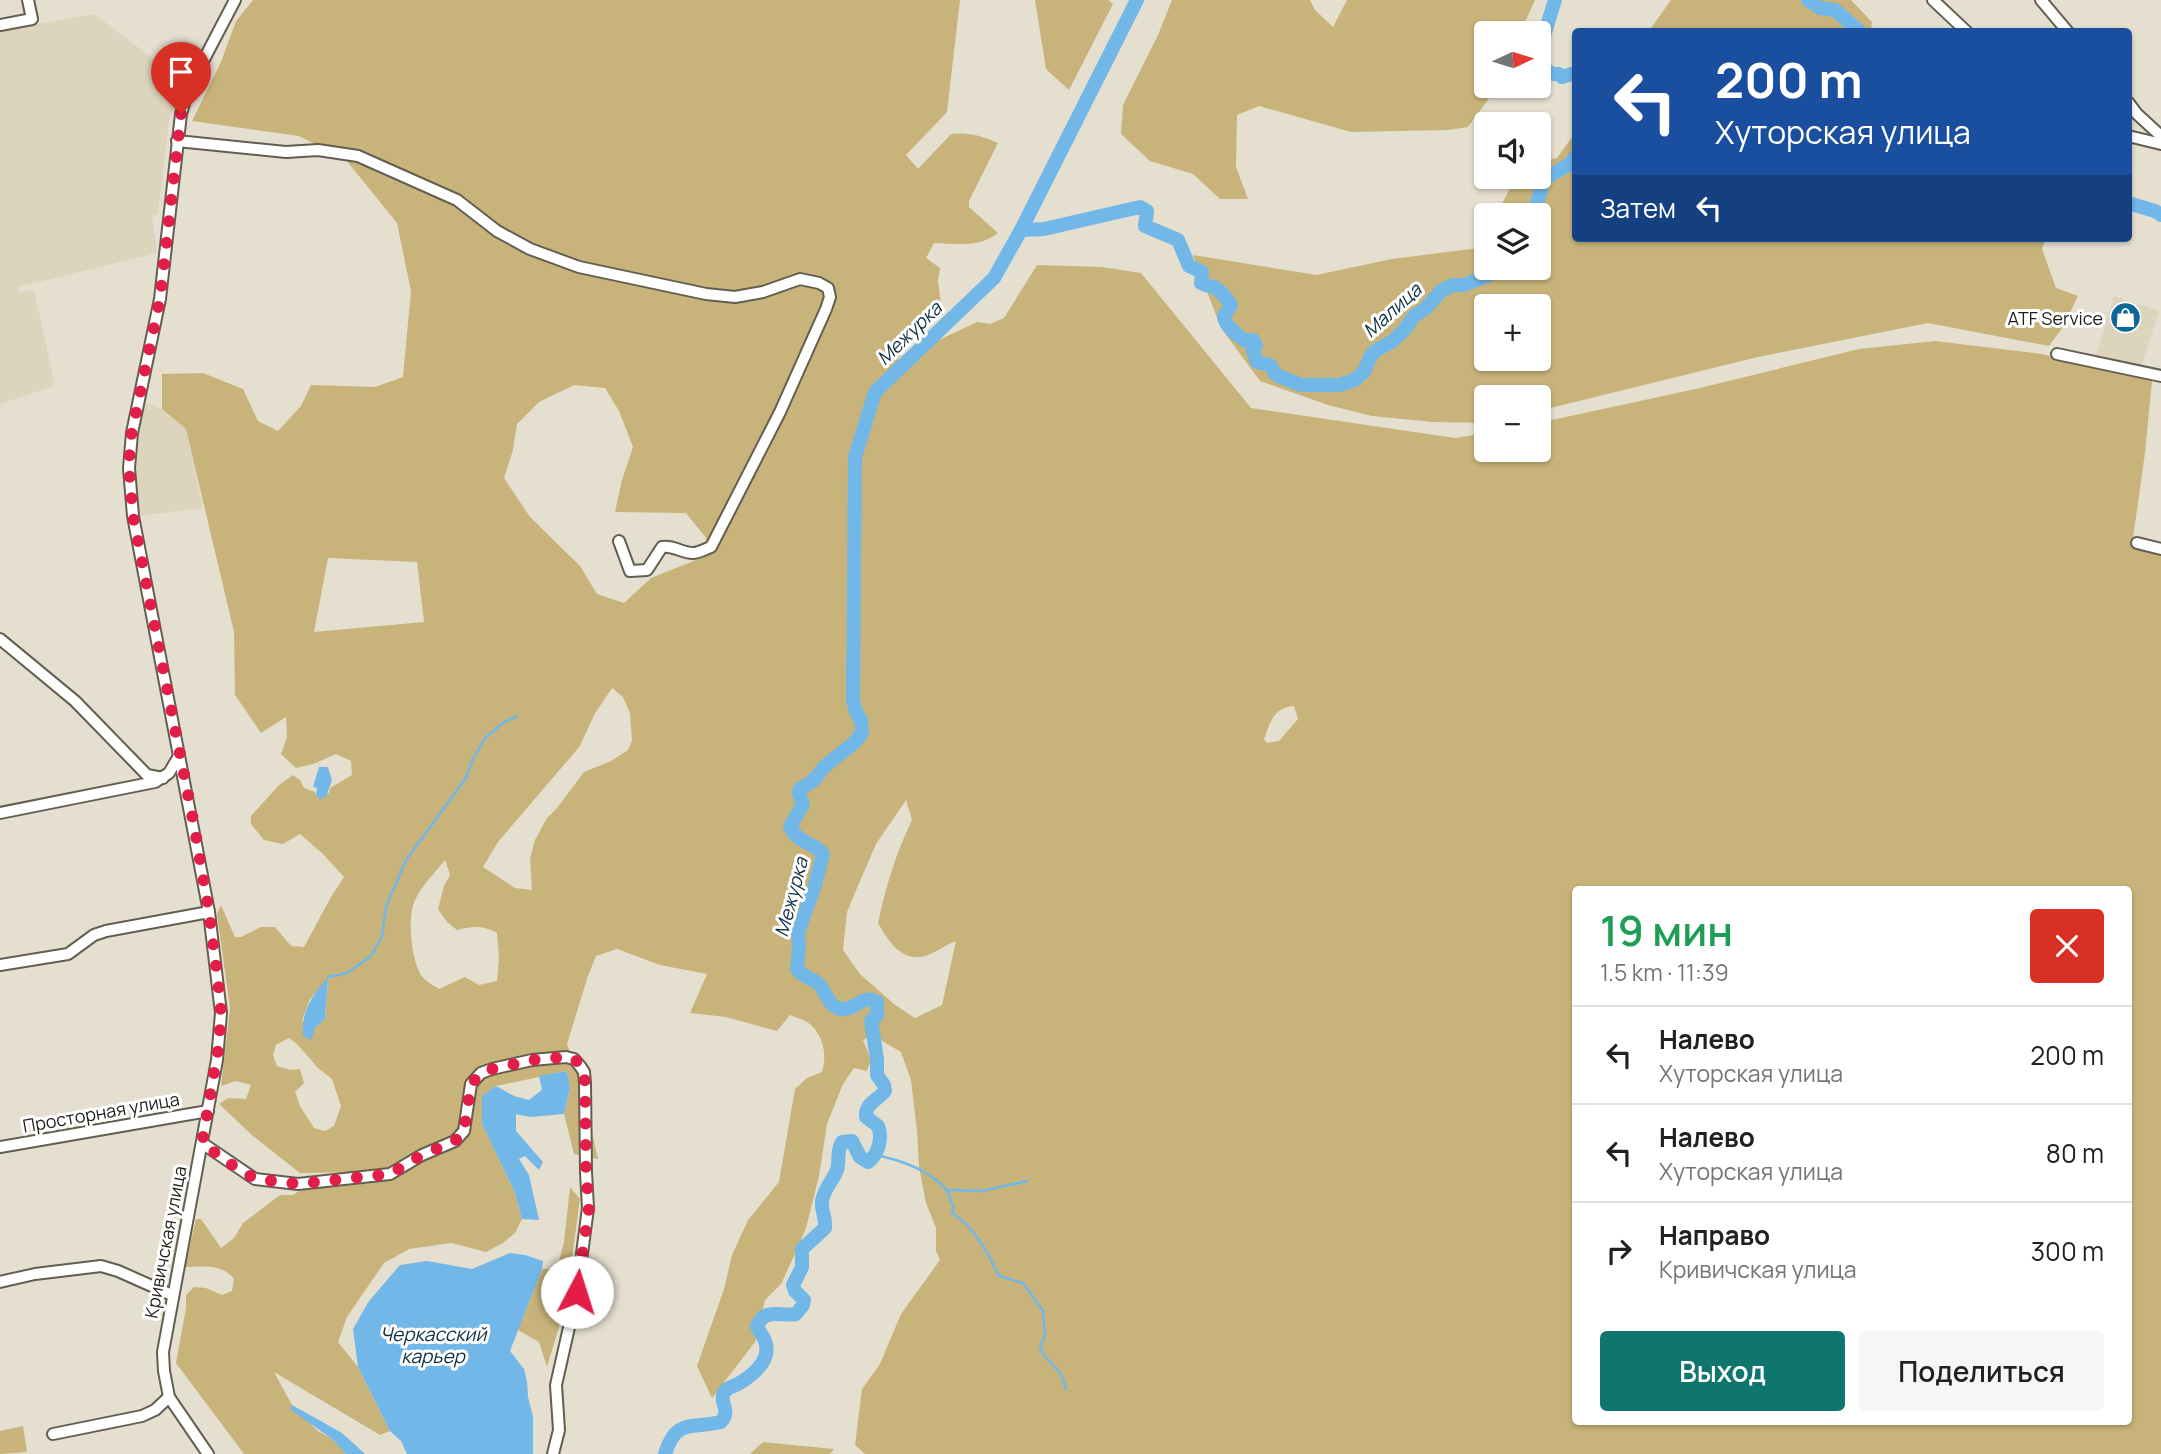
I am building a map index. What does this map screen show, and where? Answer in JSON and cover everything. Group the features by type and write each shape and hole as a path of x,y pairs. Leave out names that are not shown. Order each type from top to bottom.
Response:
{"street":[{"path":"0,25 32,19 28,0"},
{"path":"225,19 228,0"},
{"name":"Кривичская улица","path":"208,1454 169,1397 163,1371 163,1352 217,1060 221,1013 209,912 133,516 129,468 132,433 160,299 180,120 188,90 235,0"},
{"path":"1933,0 1963,28"},
{"path":"2041,0 2065,28"},
{"path":"2132,107 2161,136"},
{"path":"2132,137 2161,144"},
{"path":"177,141 286,152 318,150 358,156 457,200 497,231 530,249 579,267 706,294 735,297 763,292 800,279 828,288 830,297 826,309 780,412 711,547 695,553 671,545 662,547 647,570 630,571 620,541"},
{"path":"2057,354 2161,376"},
{"path":"2137,543 2161,549"},
{"path":"0,639 75,701 147,775 163,778"},
{"path":"0,813 155,782 174,767 179,756"},
{"path":"0,965 68,954 94,935 106,931 209,912"},
{"path":"202,1143 255,1179 298,1184 390,1174 422,1155 455,1141 464,1131 471,1084 481,1073 532,1060 565,1057 575,1059 584,1072 589,1208 577,1292 556,1385 559,1430 553,1454"},
{"name":"Просторная улица","path":"0,1147 208,1111"},
{"path":"0,1282 35,1274 102,1266 172,1295"},
{"path":"53,1434 142,1416 155,1410 169,1397"}],"shaded area":[{"path":"253,0 960,0 947,112 906,155 918,169 951,134 975,135 998,143 969,201 969,207 998,233 975,243 934,243 926,258 940,268 938,281 941,305 897,360 977,322 990,324 1004,318 1037,265 1102,267 1141,273 1251,408 1455,438 1474,435 1474,462 1551,462 1551,420 1700,388 1859,349 1935,341 2042,354 2152,381 2132,545 2161,554 2161,1454 865,1454 855,1445 862,1389 880,1364 901,1314 940,1260 936,1251 936,1228 926,1203 919,1167 911,1080 901,1052 872,1035 863,1040 871,1060 867,1071 854,1068 843,1084 827,1124 819,1176 806,1228 781,1284 765,1300 755,1342 712,1398 697,1366 724,1289 732,1255 748,1220 779,1182 795,1089 807,1078 822,1072 823,1047 819,1035 811,1025 790,1015 777,1031 726,1017 690,1013 707,974 660,965 617,949 596,956 567,1044 579,1077 598,1159 574,1154 564,1114 570,1088 567,1071 496,1086 482,1096 482,1124 515,1193 522,1219 515,1233 486,1252 451,1243 409,1249 384,1263 347,1317 338,1342 358,1367 390,1431 380,1435 274,1372 291,1406 346,1454 244,1454 176,1363 186,1295 194,1287 206,1288 222,1295 232,1291 234,1279 218,1268 185,1267 196,1219 201,1219 221,1248 234,1238 243,1223 280,1195 356,1183 358,1172 300,1173 253,1136 219,1104 228,1098 246,1099 251,1085 236,1081 221,1086 230,1008 217,914 221,905 235,937 241,937 261,927 275,927 291,946 304,947 344,877 300,834 283,844 264,840 251,824 251,816 279,785 293,775 300,780 304,788 315,792 316,796 329,793 330,788 352,775 351,761 336,754 296,768 281,754 287,737 286,717 261,733 235,695 234,632 186,429 162,409 162,374 203,373 243,389 258,421 278,431 301,406 311,385 375,387 403,377 411,291 397,223 346,160 299,136 192,121 221,62 236,21","holes":["574,385 605,388 619,411 633,447 615,512 686,513 706,538 706,556 651,578 624,603 597,594 580,566 530,517 504,478 513,450 517,424 539,402","328,558 417,562 424,622 314,632","612,688 623,697 630,713 632,741 628,750 611,761 584,772 547,818 535,840 530,859 532,890 515,888 483,867 498,842 580,746 594,715","1294,706 1298,719 1279,741 1267,743 1264,739 1274,716 1281,709","906,800 912,820 892,870 878,923 894,946 912,957 929,955 956,941 942,1005 915,1018 894,1004 860,974 843,950 847,912 876,844","445,860 450,875 438,909 457,930 478,927 497,933 497,981 479,985 465,977 439,989 421,975 413,949 411,927 415,900","328,979 325,1019 315,1028 302,1021 310,999","289,1038 332,1079 341,1106 334,1126 325,1131 314,1128 300,1106 295,1092 304,1083 300,1069 290,1070 277,1066 273,1055 276,1045"]},
{"path":"1035,0 1108,0 1113,4 1069,90 1046,69"},
{"path":"1172,0 1310,0 1315,10 1333,27 1347,0 1535,0 1525,21 1474,21 1474,98 1489,98 1479,112 1474,112 1474,119 1468,127 1448,130 1351,132 1259,106 1237,115 1236,167 1248,199 1220,199 1193,174 1150,161 1121,134 1123,105 1158,35"},
{"path":"1671,0 1851,0 1872,22 1871,28 1651,28"},
{"path":"94,14 185,83 169,120 158,214 152,216 157,253 18,287 19,292 34,290 55,386 0,404 0,31"},
{"path":"1572,137 1572,242 2045,242 2042,249 2056,288 2078,296 2063,327 2049,346 1928,323 1758,357 1551,408 1551,385 1474,385 1474,423 1433,422 1372,416 1328,405 1260,381 1221,328 1193,255 1316,275 1392,259 1474,249 1474,280 1551,280 1551,203 1502,203 1510,189 1551,189 1551,159 1557,158"},
{"path":"2114,296 2159,311 2141,367 2096,356"},
{"path":"144,402 162,409 186,429 203,508 137,516 135,460 137,433"},
{"path":"570,1187 580,1199 572,1258 574,1277 547,1367 539,1342 518,1330 542,1269 557,1269 564,1242"},
{"path":"23,1426 27,1452 0,1454 0,1431"},
{"path":"763,1442 834,1449 830,1454 750,1454"}],"water":[{"path":"319,767 328,767 332,780 326,797 320,799 316,796 317,788 313,787"},
{"path":"328,977 325,1019 315,1028 311,1040 303,1036 306,1011"},
{"path":"567,1071 570,1088 564,1114 530,1117 516,1114 516,1131 543,1162 539,1170 525,1156 519,1159 529,1175 539,1220 522,1219 515,1193 482,1124 482,1096 496,1086 514,1096 529,1100 542,1090 539,1076"},
{"name":"Черкасский карьер","path":"510,1253 543,1261 510,1351 524,1369 527,1381 533,1417 533,1454 407,1454 401,1441 390,1431 358,1367 353,1329 369,1301 400,1265 427,1261 472,1269"},
{"path":"292,1405 342,1433 365,1454 346,1454 332,1439 290,1409"}],"waterway":[{"name":"Межурка","path":"665,1454 669,1443 680,1430 721,1422 725,1413 724,1392 750,1376 760,1366 766,1354 764,1339 757,1326 760,1320 773,1314 796,1314 803,1305 804,1300 793,1285 802,1267 802,1249 825,1228 822,1201 837,1170 842,1142 852,1141 860,1157 868,1162 877,1151 880,1141 878,1126 866,1117 870,1105 885,1091 877,1075 871,1021 877,1015 877,1002 867,1000 846,1009 837,1008 819,984 797,969 798,933 823,854 798,837 790,827 803,804 800,789 814,780 824,767 862,733 861,720 853,700 855,457 875,392 994,278 1137,0"},
{"name":"Малица","path":"1549,21 1555,0"},
{"name":"Малица","path":"1808,0 1820,8 1835,10 1855,28"},
{"name":"Малица","path":"1551,73 1562,77 1572,74"},
{"name":"Малица","path":"1537,203 1544,179 1572,161"},
{"name":"Малица","path":"2132,204 2161,215"},
{"name":"Малица","path":"1021,230 1044,229 1140,207 1147,211 1145,226 1178,240 1189,266 1202,272 1201,283 1216,288 1228,301 1231,305 1224,316 1225,320 1243,339 1253,340 1257,362 1270,365 1276,375 1301,385 1339,385 1355,380 1365,370 1375,351 1393,341 1414,316 1426,308 1441,291 1453,285 1464,285 1477,280"},
{"path":"328,977 347,973 371,956 382,936 386,907 406,860 466,778 485,738 503,723 517,716"},
{"path":"876,1155 913,1167 945,1188 954,1208 952,1213 974,1233 999,1276 1023,1283 1043,1311 1045,1336 1040,1347 1061,1374 1066,1389"},
{"path":"948,1190 982,1191 1027,1181"}],"place":[{"name":"ATF Service","path":"2126,318"}],"route":[{"path":"181,114 160,299 138,400 129,450 129,468 133,516 194,825 219,989 221,1027 202,1143 255,1179 298,1184 390,1174 422,1155 455,1141 464,1131 471,1084 481,1073 532,1060 565,1057 575,1059 584,1072 589,1208 577,1292"}]}
